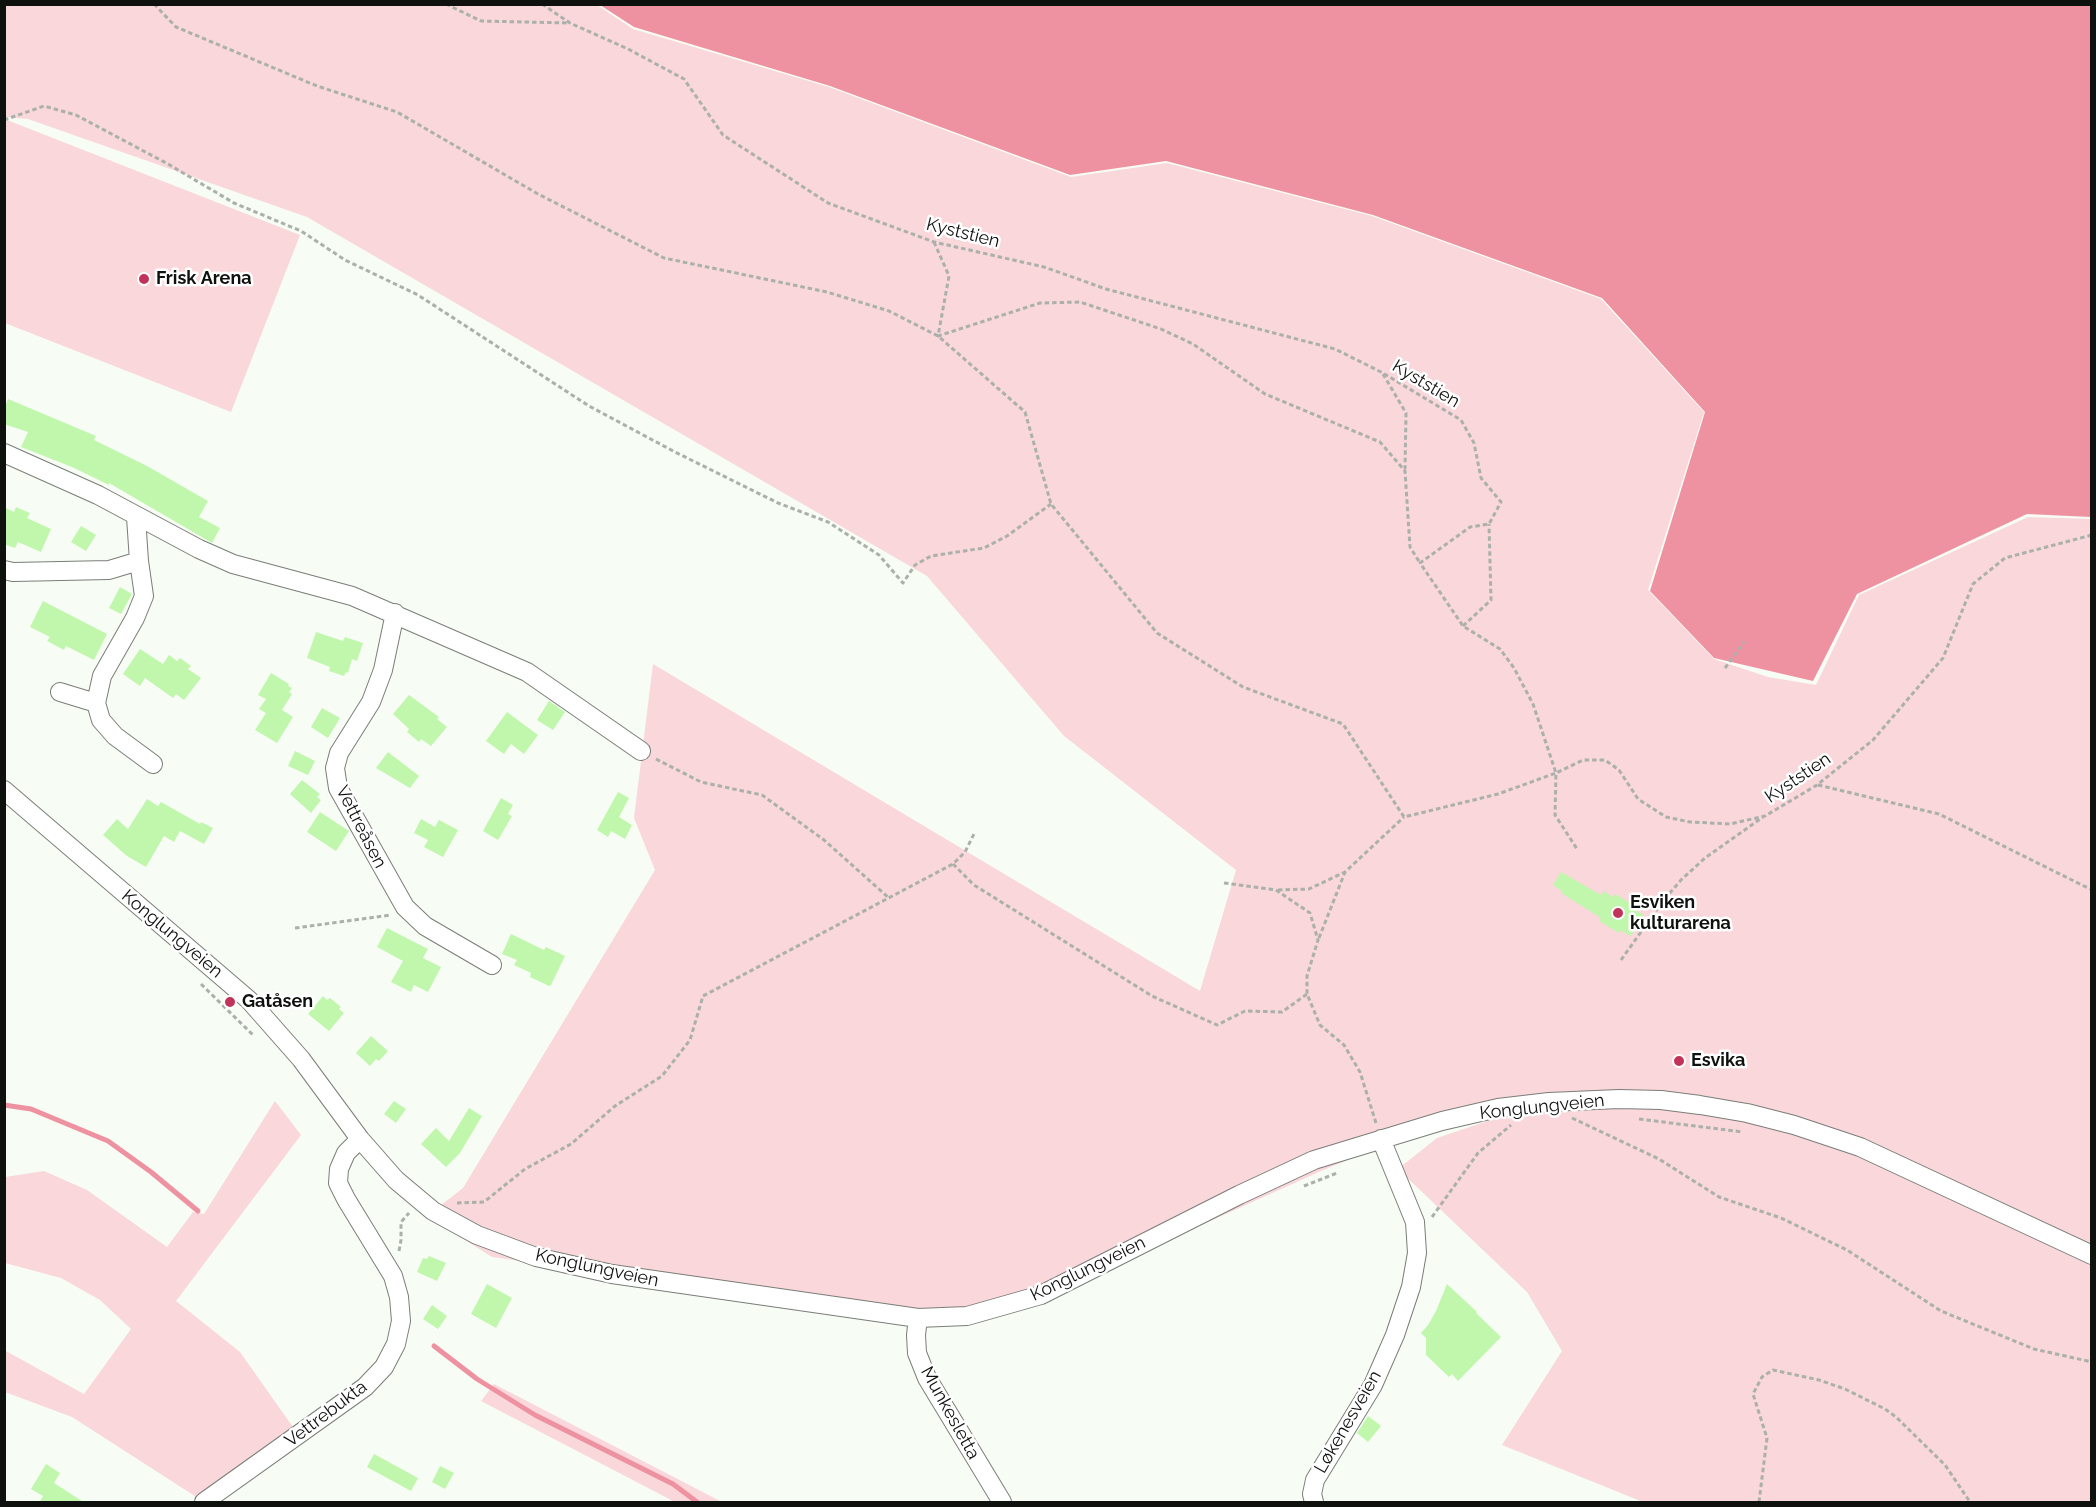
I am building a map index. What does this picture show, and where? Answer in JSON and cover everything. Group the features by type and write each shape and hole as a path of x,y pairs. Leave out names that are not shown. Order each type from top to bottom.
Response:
{"street":[{"path":"4,453 98,495 136,517 233,564 351,596 395,613 527,672 641,751"},
{"path":"136,517 144,596 135,618 102,676 96,703 101,720 115,736 153,764"},
{"path":"4,570 13,572 109,570 139,561"},
{"name":"Vettreåsen","path":"395,613 383,670 371,702 339,753 335,768 338,788 405,907 425,926 492,965"},
{"path":"60,692 96,703"},
{"name":"Konglungveien","path":"4,790 249,1000 301,1059 360,1139 396,1180 433,1211 477,1235 536,1257 612,1274 918,1318 967,1316 1041,1295 1239,1194 1314,1160 1381,1139 1498,1108 1549,1102 1661,1100 1747,1113 1794,1125 1860,1147 2091,1255"},
{"name":"Vettrebukta","path":"204,1503 365,1387 384,1367 396,1344 401,1321 399,1297 393,1276 338,1184 339,1169 346,1153 360,1139"},
{"name":"Løkenesveien","path":"1314,1503 1312,1494 1315,1480 1373,1385 1395,1335 1411,1287 1417,1253 1415,1222 1381,1139"},
{"name":"Munkesletta","path":"918,1318 917,1353 927,1378 1002,1503"}],"path":[{"path":"153,4 176,27 317,86 397,112 538,194 664,258 827,292 889,311 938,336 1025,412 1051,504 1156,633 1243,687 1342,724 1404,817 1346,872 1309,889 1276,890 1224,883"},
{"path":"446,4 481,21 570,23"},
{"name":"Kyststien","path":"542,4 570,23 628,49 684,79 723,135 828,203 934,242 1044,267 1106,289 1335,349 1383,373 1461,420 1474,443 1481,478 1501,502 1489,524"},
{"path":"4,120 44,106 76,115 168,164 234,203 301,231 345,260 418,295 589,406 778,503 828,522 879,555 903,583 915,565 931,556 984,548 1007,536 1051,504"},
{"path":"934,242 949,276 938,336"},
{"path":"938,336 1040,303 1080,302 1161,329 1193,344 1265,394 1380,442 1405,471"},
{"path":"1383,373 1406,413 1405,471 1410,547 1463,626 1500,649 1514,669 1533,704 1556,773 1555,814 1576,849"},
{"path":"1420,563 1470,526 1489,524 1491,600 1463,626"},
{"name":"Kyststien","path":"1404,817 1498,794 1556,773 1583,760 1605,760 1619,770 1638,799 1666,817 1690,822 1730,824 1765,816 1817,784 1873,740 1943,658 1973,584 2005,558 2091,535"},
{"path":"1725,668 1744,642"},
{"path":"641,751 701,782 762,795 824,840 889,898"},
{"path":"1817,784 1939,814 2091,890"},
{"path":"1621,960 1681,880 1705,858 1765,816"},
{"path":"433,1211 449,1203 484,1202 525,1169 571,1144 615,1106 662,1076 690,1040 704,996 953,864 965,852 974,834"},
{"path":"953,864 974,885 1152,996 1216,1025 1245,1011 1282,1012 1307,994"},
{"path":"1346,872 1318,940 1307,976 1307,994 1320,1025 1344,1045 1360,1072 1381,1139"},
{"path":"1276,890 1310,913 1318,940"},
{"path":"295,928 391,915 405,907"},
{"path":"199,983 260,1042"},
{"path":"1549,1102 1573,1119 1659,1160 1719,1197 1781,1218 1847,1250 1941,1311 2034,1349 2091,1362"},
{"path":"1430,1222 1434,1212 1478,1153 1514,1123"},
{"path":"393,1276 402,1240 401,1222 410,1212"},
{"path":"1759,1503 1767,1438 1754,1394 1762,1377 1773,1370 1845,1389 1885,1409 1945,1465 1970,1503"}],"shaded area":[{"path":"4,5 597,5 633,29 829,87 1071,177 1167,163 1372,216 1601,299 1704,412 1648,590 1714,659 1768,677 1816,685 1859,595 2028,517 2091,519 2091,1502 1643,1502 1502,1445 1562,1351 1527,1292 1398,1169 1437,1138 1544,1102 1438,1123 1321,1171 1040,1298 967,1313 873,1309 492,1257 427,1216 463,1188 655,870 634,818 653,664 1200,991 1236,870 1064,736 927,576 307,217 28,119 5,117"},
{"path":"600,5 2091,5 2091,517 2027,514 1857,594 1813,681 1714,658 1650,591 1705,412 1602,298 1373,215 1166,161 1070,175 830,86 634,27"},
{"name":"Frisk Arena","path":"7,120 300,235 231,412 5,323 4,125"},
{"path":"275,1101 301,1135 176,1301 240,1352 295,1430 201,1500 72,1417 5,1392 4,1350 84,1394 131,1329 100,1300 61,1278 5,1263 5,1177 44,1171 87,1190 167,1247 193,1212 204,1214"},
{"path":"494,1384 722,1502 675,1502 481,1401"}],"building":[{"path":"8,399 96,436 94,440 147,466 208,501 199,517 220,528 212,543 109,483 109,485 72,467 21,447 28,432 4,424 4,410"},
{"path":"4,507 14,512 16,507 30,513 27,518 51,529 41,552 18,542 15,548 4,544"},
{"path":"81,526 96,535 86,551 71,542"},
{"path":"120,587 132,594 121,614 109,608"},
{"path":"43,601 107,634 94,660 66,646 64,650 47,641 50,637 30,627"},
{"path":"316,632 343,641 345,637 363,643 357,661 352,659 348,673 346,672 344,676 329,671 330,667 307,658"},
{"path":"140,649 163,664 169,655 177,661 180,658 191,666 188,669 201,678 184,700 176,694 173,698 145,678 140,686 123,674"},
{"path":"271,673 292,688 289,692 292,694 282,710 293,717 277,743 255,730 266,713 259,709 266,699 258,695"},
{"path":"409,695 439,717 437,719 447,727 431,746 421,739 419,742 407,732 409,729 393,714"},
{"path":"549,701 565,712 553,730 537,720"},
{"path":"322,708 340,718 328,738 311,727"},
{"path":"507,712 538,735 524,754 511,744 504,754 486,741"},
{"path":"295,751 315,761 308,775 288,766"},
{"path":"388,752 419,776 410,788 376,768"},
{"path":"302,780 320,794 317,797 321,800 311,813 290,794"},
{"path":"618,792 629,798 619,817 632,825 625,839 611,831 608,837 597,830"},
{"path":"501,798 513,805 508,814 512,816 498,840 483,831"},
{"path":"147,799 158,806 161,802 200,824 201,822 213,828 204,844 180,831 174,842 164,836 146,867 127,856 103,835 117,819 128,829"},
{"path":"320,812 349,831 336,851 307,832"},
{"path":"421,819 435,827 439,820 458,830 443,857 424,847 428,840 414,833"},
{"path":"1561,872 1601,895 1604,891 1613,897 1615,894 1635,906 1633,909 1644,915 1631,936 1620,930 1619,933 1599,921 1601,918 1561,893 1562,891 1553,885"},
{"path":"387,928 428,949 423,958 441,967 428,992 414,985 411,992 391,982 403,961 377,947"},
{"path":"511,934 544,950 546,947 565,956 551,985 530,977 531,973 514,965 517,960 502,954"},
{"path":"323,996 327,1000 330,998 341,1007 339,1009 344,1013 329,1031 308,1014"},
{"path":"371,1036 388,1051 379,1061 376,1059 370,1066 356,1053"},
{"path":"394,1101 406,1109 396,1123 384,1114"},
{"path":"469,1108 482,1116 460,1153 446,1167 421,1144 436,1128 449,1141"},
{"path":"429,1256 446,1263 437,1281 417,1272 423,1258 427,1259"},
{"path":"487,1284 512,1298 496,1328 471,1314"},
{"path":"1447,1284 1501,1337 1458,1381 1452,1374 1449,1377 1426,1355 1426,1338 1421,1333 1436,1311"},
{"path":"432,1305 447,1316 438,1329 423,1319"},
{"path":"1368,1416 1381,1426 1368,1442 1357,1433"},
{"path":"374,1454 418,1478 411,1491 367,1467"},
{"path":"46,1464 60,1473 54,1483 85,1503 39,1503 43,1496 31,1489"},
{"path":"440,1466 454,1473 445,1489 432,1482"}],"waterway":[{"path":"4,1105 31,1109 108,1141 151,1172 198,1211"},
{"path":"434,1346 477,1379 535,1415 673,1484 697,1502"}],"place":[{"name":"Frisk Arena","path":"144,279"},
{"name":"Esviken kulturarena","path":"1618,913"},
{"name":"Gatåsen","path":"230,1002"},
{"name":"Esvika","path":"1679,1061"}]}
